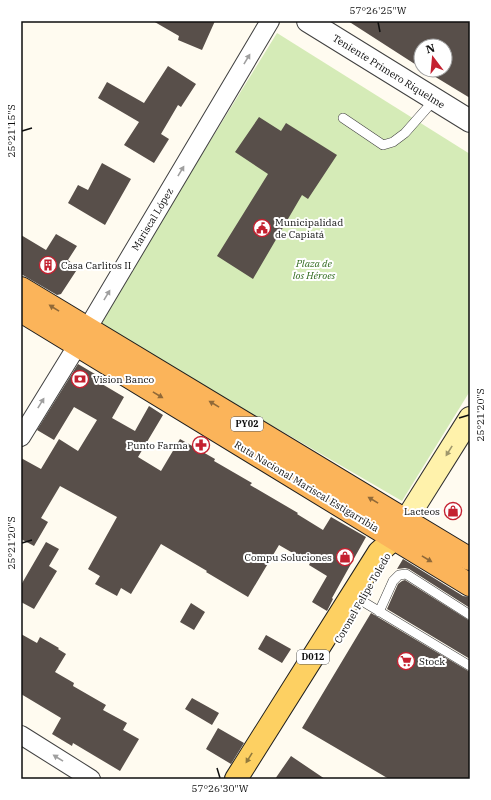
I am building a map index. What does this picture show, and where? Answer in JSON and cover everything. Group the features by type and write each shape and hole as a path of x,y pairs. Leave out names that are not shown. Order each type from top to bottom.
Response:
{"highway":[{"name":"Ruta Nacional Mariscal Estigarribia","path":"21,288 82,337 394,539 470,585"},
{"name":"Ruta Nacional Mariscal Estigarribia","path":"21,311 82,337 406,520 470,559"}],"main road":[{"path":"394,539 470,418"},
{"name":"Coronel Felipe Toledo","path":"253,779 371,606 394,539"},
{"name":"Coronel Felipe Toledo","path":"236,779 379,552 394,539"}],"street":[{"name":"Mariscal López","path":"21,437 270,21"},
{"name":"Teniente Primero Riquelme","path":"308,21 470,121"},
{"path":"21,736 91,779"}],"lane":[{"path":"343,118 382,144 393,142 404,133 435,99"},
{"path":"470,615 406,574 399,575 371,606 470,666"}],"green space":[{"name":"Plaza de los Héroes","path":"277,33 470,154 470,391 402,501 97,324"}],"building":[{"path":"153,21 215,21 202,50 178,40 179,36"},
{"path":"348,21 470,21 470,98 437,78 453,78 453,38 413,38 413,63"},
{"path":"168,66 196,84 181,107 178,105 161,134 169,139 154,163 124,145 139,122 98,98 107,82 144,103"},
{"path":"259,117 281,131 286,123 337,155 308,199 302,195 253,279 217,256 268,174 235,152"},
{"path":"102,163 131,179 105,225 68,203 78,185 88,190"},
{"name":"Casa Carlitos II","path":"56,234 77,246 68,260 78,268 61,294 57,295 21,274 21,235 46,250"},
{"path":"78,364 105,380 102,384 124,397 112,418 135,431 149,406 163,415 138,457 161,471 180,439 215,459 214,461 252,483 250,485 298,513 297,514 323,530 331,517 366,537 332,598 333,599 327,611 312,602 327,576 309,565 310,563 279,545 248,597 161,544 131,594 121,588 117,596 95,584 100,576 88,569 117,517 60,486 41,518 48,522 34,546 21,539 21,458 41,469 59,439 78,451 97,420 74,407 54,440 37,430"},
{"path":"46,542 59,549 49,566 57,571 34,609 21,602 21,585"},
{"path":"403,559 463,596 470,597 470,608 409,569 397,569"},
{"path":"405,580 470,621 470,659 387,609 398,584"},
{"path":"191,603 205,612 194,630 180,622"},
{"name":"Stock","path":"371,613 470,672 470,779 389,779 302,728"},
{"path":"21,634 37,643 40,637 66,654 55,672 74,683 73,686 106,705 103,710 127,723 123,730 139,739 120,771 73,743 72,746 52,734 61,718 21,694"},
{"path":"266,635 291,649 282,663 258,649"},
{"path":"192,698 219,713 212,725 185,709"},
{"path":"218,728 244,743 231,764 206,749"},
{"path":"291,756 325,779 275,779"}],"place":[{"name":"Municipalidad de Capiatá","path":"262,228"},
{"name":"Casa Carlitos II","path":"48,265"},
{"name":"Vision Banco","path":"80,379"},
{"name":"Punto Farma","path":"201,445"},
{"name":"Lacteos","path":"453,511"},
{"name":"Compu Soluciones","path":"345,557"},
{"name":"Stock","path":"406,661"}]}
